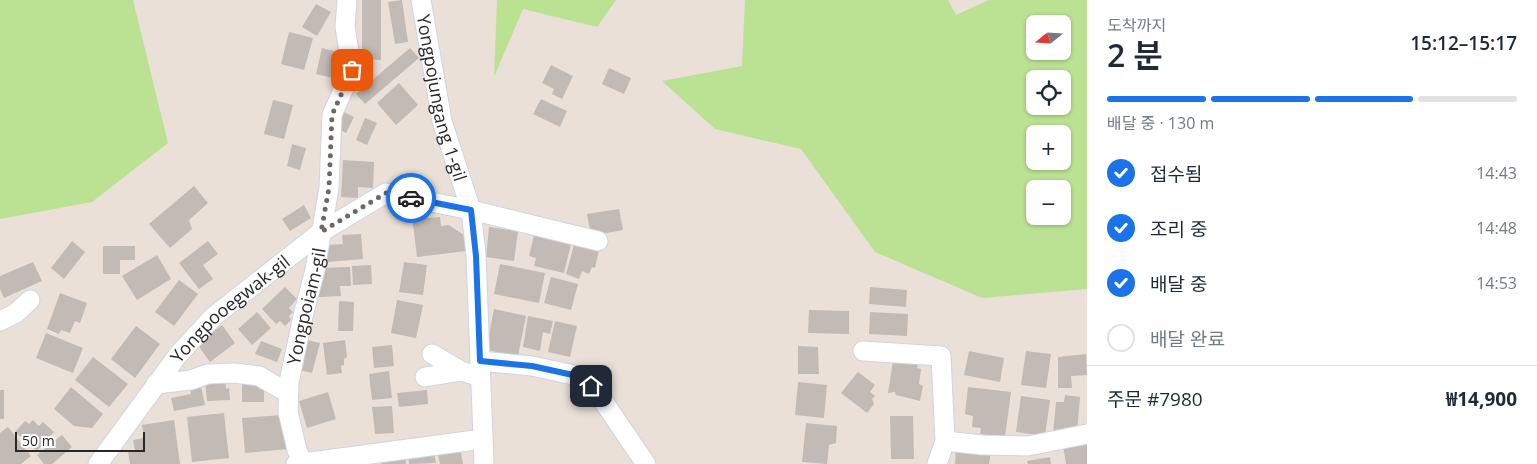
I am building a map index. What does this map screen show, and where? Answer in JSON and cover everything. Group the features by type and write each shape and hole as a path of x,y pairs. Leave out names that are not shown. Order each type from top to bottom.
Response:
{"street":[{"name":"Yongpoiam-gil","path":"301,464 288,412 288,393 294,353 315,270 329,188 332,115 352,70 344,27 347,0"},
{"name":"Yongpojungang 1-gil","path":"421,0 442,121 471,210 476,256 484,464"},
{"name":"Yongpooegwak-gil","path":"98,464 178,355 213,317 321,232 386,193 471,210"},
{"path":"471,210 598,241"},
{"path":"0,321 16,312 30,300"},
{"path":"863,350 941,356 945,441 936,464"},
{"path":"432,354 461,372"},
{"path":"425,377 480,369 532,366 582,377 599,395 646,464"},
{"name":"Yongpooegwak-gil","path":"156,384 191,380 208,374 234,373 259,376 288,393"},
{"path":"945,441 982,445 1028,446 1087,434"},
{"path":"301,464 483,439"}],"green space":[{"path":"0,0 133,0 168,143 92,202 0,219"},
{"path":"497,0 616,0 597,27 523,9 494,77"},
{"path":"745,0 948,0 956,15 989,0 1087,0 1087,289 982,298 875,252 801,149 715,129 662,81 742,66"}],"building":[{"path":"362,0 381,0 381,60 362,59"},
{"path":"402,0 408,42 395,44 388,2"},
{"path":"316,4 331,12 317,36 302,27"},
{"path":"289,32 313,38 304,70 281,64"},
{"path":"322,48 338,52 335,66 343,68 341,80 316,74"},
{"path":"410,48 419,58 365,104 356,94"},
{"path":"551,65 573,76 562,99 552,94 554,89 542,83"},
{"path":"609,68 631,78 624,94 602,84"},
{"path":"399,83 418,105 396,125 377,103"},
{"path":"541,99 567,111 560,127 533,114"},
{"path":"273,100 293,105 284,139 264,134"},
{"path":"344,112 354,117 346,133 336,128"},
{"path":"365,118 377,123 367,145 356,140"},
{"path":"292,144 306,148 300,170 287,166"},
{"path":"343,160 374,162 373,188 358,187 358,198 341,197"},
{"path":"194,186 208,203 189,220 192,229 170,248 149,224"},
{"path":"304,205 311,218 290,231 282,219"},
{"path":"426,207 428,218 440,217 441,226 449,225 464,235 466,251 417,257 411,209"},
{"path":"619,209 623,230 591,236 587,214"},
{"path":"489,227 518,231 514,261 486,257"},
{"path":"361,234 363,259 327,262 326,245 343,244 342,235"},
{"path":"534,235 571,244 564,273 534,266 536,258 529,256"},
{"path":"72,241 85,252 64,279 51,268"},
{"path":"208,241 218,254 203,265 213,279 199,289 179,263"},
{"path":"574,245 599,250 595,268 592,267 589,274 582,271 579,279 566,274"},
{"path":"103,246 135,246 135,260 120,260 120,274 103,274"},
{"path":"157,255 171,279 137,300 122,276"},
{"path":"33,262 42,281 4,298 0,289 0,276"},
{"path":"404,262 427,265 423,295 399,292"},
{"path":"500,264 545,273 539,303 494,294"},
{"path":"371,265 372,284 353,285 352,266"},
{"path":"350,267 351,286 340,286 341,296 319,297 318,268"},
{"path":"551,277 578,284 571,310 544,303"},
{"path":"179,280 198,294 174,326 155,312"},
{"path":"285,287 297,299 289,308 293,312 289,316 291,320 285,326 280,321 276,324 262,309"},
{"path":"870,287 907,290 906,307 869,304"},
{"path":"60,293 87,303 80,323 75,321 70,333 61,330 59,334 47,329"},
{"path":"397,300 423,305 416,338 391,333"},
{"path":"339,301 354,302 353,331 338,331"},
{"path":"494,309 526,316 518,356 486,350"},
{"path":"809,310 849,311 849,334 808,333"},
{"path":"257,312 271,328 252,345 238,329"},
{"path":"870,312 908,314 907,336 869,334"},
{"path":"528,316 553,321 550,334 543,332 540,351 523,347"},
{"path":"555,321 577,326 570,357 548,352"},
{"path":"222,325 235,343 210,362 197,344"},
{"path":"136,326 160,344 135,378 111,359"},
{"path":"46,333 83,348 73,373 36,358"},
{"path":"302,339 320,343 312,373 295,369"},
{"path":"345,340 347,357 344,359 344,365 341,366 342,373 327,375 323,343"},
{"path":"261,341 282,349 277,362 255,354"},
{"path":"392,345 394,366 374,368 372,347"},
{"path":"798,346 818,347 819,374 798,374"},
{"path":"969,351 1004,358 1000,382 964,375"},
{"path":"1026,351 1051,354 1046,388 1021,385"},
{"path":"1086,354 1087,375 1071,376 1072,388 1058,388 1058,357"},
{"path":"93,357 128,384 109,407 75,380"},
{"path":"893,361 918,364 917,368 921,369 919,384 923,386 920,401 896,395 895,392 888,393"},
{"path":"389,371 392,398 372,400 369,374"},
{"path":"858,372 875,385 870,392 875,396 872,399 874,404 867,413 841,393"},
{"path":"225,377 226,389 229,388 230,400 207,401 205,379"},
{"path":"242,378 259,378 259,389 264,389 264,402 242,402"},
{"path":"200,382 205,405 174,411 171,398 191,394 189,384"},
{"path":"798,382 827,385 824,418 795,415"},
{"path":"71,387 103,414 92,428 74,426 54,409"},
{"path":"968,387 1011,392 1005,437 980,434 981,428 972,427 973,416 965,414"},
{"path":"0,390 4,390 4,419 0,419"},
{"path":"427,390 428,404 399,407 397,393"},
{"path":"328,392 336,419 307,428 299,401"},
{"path":"1065,395 1080,397 1077,434 1053,433 1056,402 1064,402"},
{"path":"1021,396 1050,400 1045,436 1016,432"},
{"path":"392,406 394,433 375,434 372,407"},
{"path":"224,413 229,458 192,462 187,417"},
{"path":"283,415 287,449 245,453 242,418"},
{"path":"890,416 913,416 914,459 891,459"},
{"path":"33,420 39,426 43,422 54,432 37,451 15,432 25,421 29,424"},
{"path":"174,420 180,464 130,464 128,452 135,450 133,440 144,438 142,425"},
{"path":"806,423 837,426 836,443 829,445 827,464 802,462"},
{"path":"8,427 31,456 21,464 0,464 0,433"},
{"path":"62,435 72,447 52,464 44,464 37,455"},
{"path":"1087,442 1087,464 1066,464 1063,446"},
{"path":"460,447 463,464 440,464 437,451"},
{"path":"956,448 991,451 989,464 955,464"},
{"path":"434,451 436,463 409,464 408,455"},
{"path":"405,457 406,464 381,464 380,461"},
{"path":"1050,457 1051,464 1028,464 1027,461"}],"way so far":[{"path":"352,70 332,115 329,188 321,232 386,193 411,198"}],"route":[{"path":"411,198 471,210 476,256 480,361 532,366 582,377 591,386"}]}
